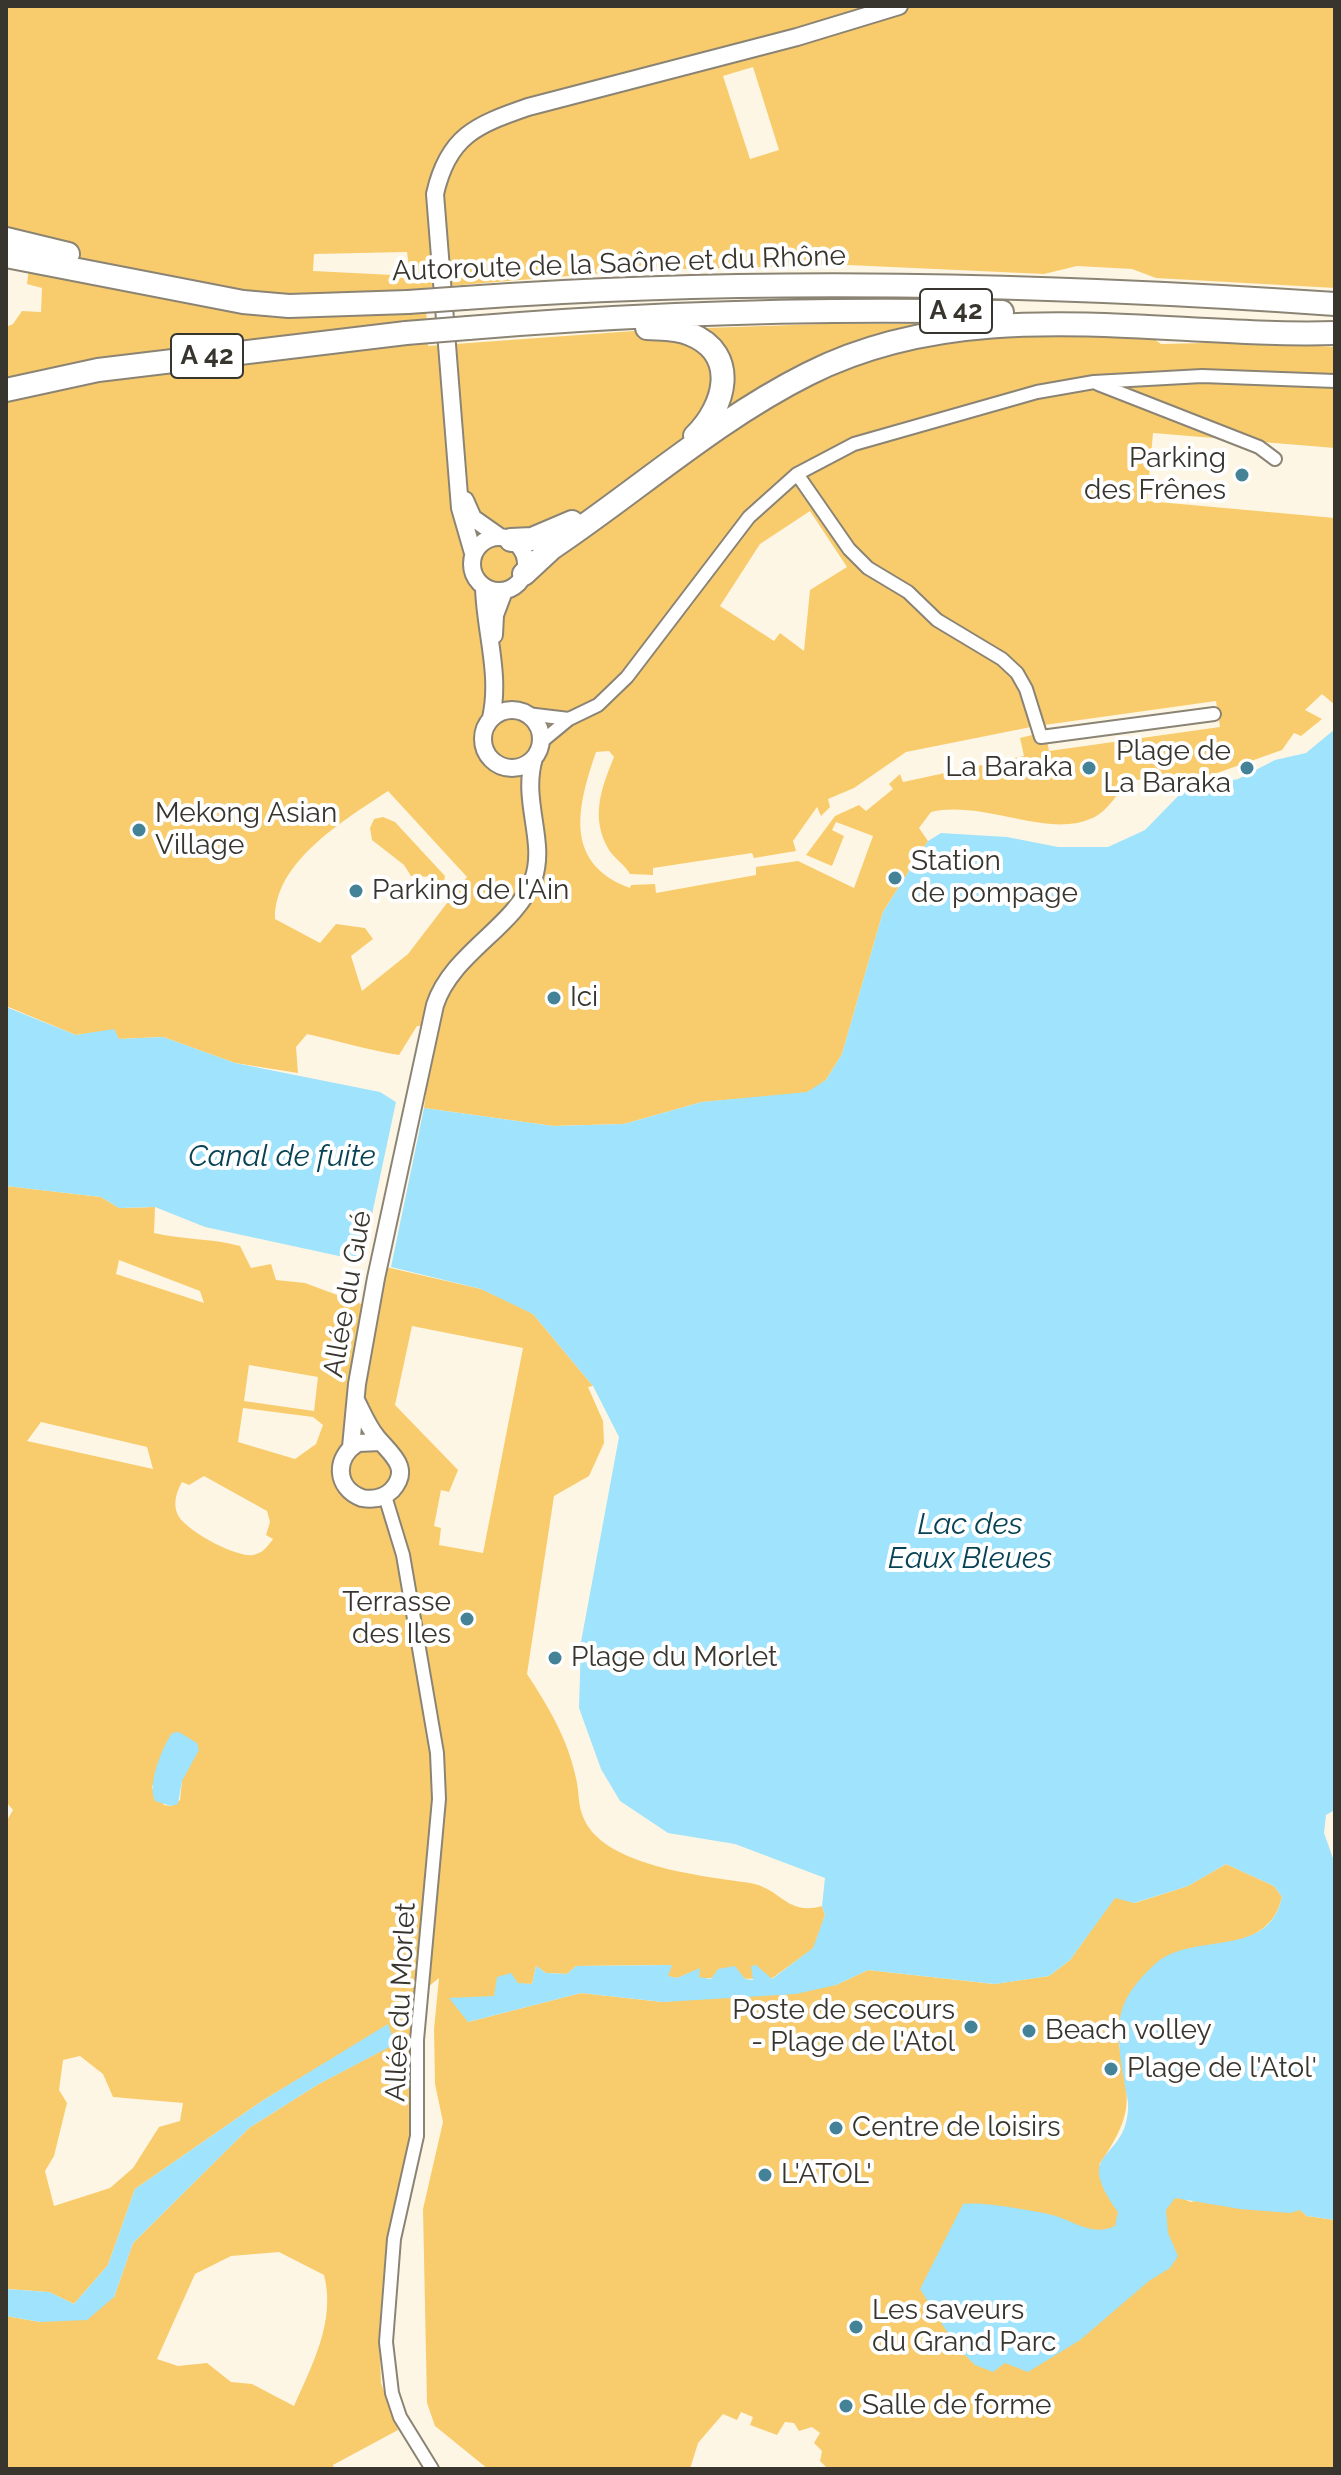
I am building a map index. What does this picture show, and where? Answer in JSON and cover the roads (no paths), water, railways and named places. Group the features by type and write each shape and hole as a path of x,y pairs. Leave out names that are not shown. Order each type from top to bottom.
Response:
{"highway":[{"path":"6,239 233,291 327,306"},
{"name":"Autoroute de la Saône et du Rhône","path":"6,256 243,302 327,306 715,284 1095,290 1335,303"},
{"name":"Autoroute de la Saône et du Rhône","path":"7,390 98,370 406,333 576,319 884,309 1095,314 1335,330"},
{"path":"506,539 532,539 591,512 695,436 708,423 721,400 724,378 720,361 706,343 694,335 679,330 600,329 576,319"},
{"path":"524,574 552,548 774,392 836,361 885,344 955,329 1039,324 1269,335 1335,330"}],"street":[{"path":"899,6 797,37 528,107 467,133 444,162 435,194 441,286 460,508 473,553 473,574 484,587 485,617 496,686 491,718 484,731 485,750 495,762 506,767 521,766 569,719 598,705 627,677 749,517 797,474 854,444 1037,392 1094,382 1202,376 1335,381"},
{"path":"1094,382 1259,447 1275,459"},
{"path":"797,474 849,549 868,568 908,592 937,620 1002,659 1017,673 1026,689 1041,737 1214,714"},
{"path":"458,484 473,518 524,555 524,574 514,587 504,591 484,587"},
{"path":"473,553 484,541 506,539"},
{"path":"504,591 494,632 502,690 538,726 537,750"},
{"path":"491,718 504,711 569,719"},
{"name":"Allée du Gué","path":"529,804 537,750"},
{"name":"Allée du Gué","path":"351,1447 357,1384 376,1278 435,1005 454,970 522,897 532,881 537,840 529,804 506,767"},
{"name":"Allée du Gué","path":"357,1402 381,1442"},
{"path":"365,1441 381,1442 393,1451 400,1471 395,1485 377,1498 356,1496 343,1481 342,1461 351,1447 365,1441"},
{"name":"Allée du Morlet","path":"377,1498 403,1555 434,1722 439,1799 417,2040 417,2136 394,2239 386,2342 390,2381 400,2417 432,2469"}],"water":[{"name":"Lac des Eaux Bleues","path":"1335,729 1335,1810 1326,1815 1324,1833 1335,1864 1335,2220 1307,2216 1300,2210 1290,2213 1240,2209 1175,2198 1166,2210 1168,2233 1178,2256 1170,2268 1149,2281 1080,2340 1028,2372 1005,2363 993,2372 975,2365 956,2346 920,2289 963,2204 995,2205 1037,2212 1092,2229 1115,2226 1118,2212 1105,2191 1100,2165 1125,2127 1128,2110 1119,2045 1124,2004 1141,1978 1171,1954 1228,1942 1262,1930 1274,1917 1282,1897 1274,1886 1226,1864 1188,1886 1134,1903 1115,1898 1070,1960 1049,1976 995,1984 868,1970 836,1985 796,1994 663,2002 581,1993 468,2022 449,1998 494,1996 497,1977 511,1973 518,1983 532,1984 536,1966 546,1973 567,1974 576,1966 672,1965 668,1976 677,1978 700,1968 699,1977 711,1979 718,1969 735,1966 745,1979 753,1980 751,1966 756,1965 772,1979 813,1948 825,1915 822,1906 825,1878 735,1844 668,1833 620,1801 601,1769 579,1708 581,1642 619,1437 593,1386 533,1314 481,1289 391,1267 424,1108 553,1126 624,1124 702,1102 807,1092 826,1080 842,1054 883,912 928,841 941,833 1007,837 1058,847 1108,847 1145,830 1185,789 1238,779 1275,760 1306,753"},
{"name":"Canal de fuite","path":"6,1007 76,1035 114,1029 119,1039 163,1037 235,1063 380,1092 396,1102 362,1261 205,1227 155,1207 119,1208 101,1197 6,1186"},
{"path":"179,1732 197,1743 199,1750 182,1781 178,1804 171,1806 155,1801 153,1785 164,1748 172,1733"},
{"path":"388,2024 395,2044 317,2085 249,2128 133,2243 114,2297 87,2320 40,2322 6,2316 6,2289 49,2292 74,2304 108,2265 135,2189 262,2101"}],"place":[{"name":"Parking des Frênes","path":"1242,475"},
{"name":"La Baraka","path":"1089,768"},
{"name":"Plage de La Baraka","path":"1247,768"},
{"name":"Mekong Asian Village","path":"139,830"},
{"name":"Station de pompage","path":"895,878"},
{"name":"Parking de l'Ain","path":"356,891"},
{"name":"Ici","path":"554,998"},
{"name":"Terrasse des Iles","path":"467,1619"},
{"name":"Plage du Morlet","path":"555,1658"},
{"name":"Poste de secours - Plage de l'Atol","path":"971,2027"},
{"name":"Beach volley","path":"1029,2031"},
{"name":"Plage de l'Atol'","path":"1111,2069"},
{"name":"Centre de loisirs","path":"836,2128"},
{"name":"L'ATOL'","path":"765,2175"},
{"name":"Les saveurs du Grand Parc","path":"856,2327"},
{"name":"Salle de forme","path":"846,2406"}]}
